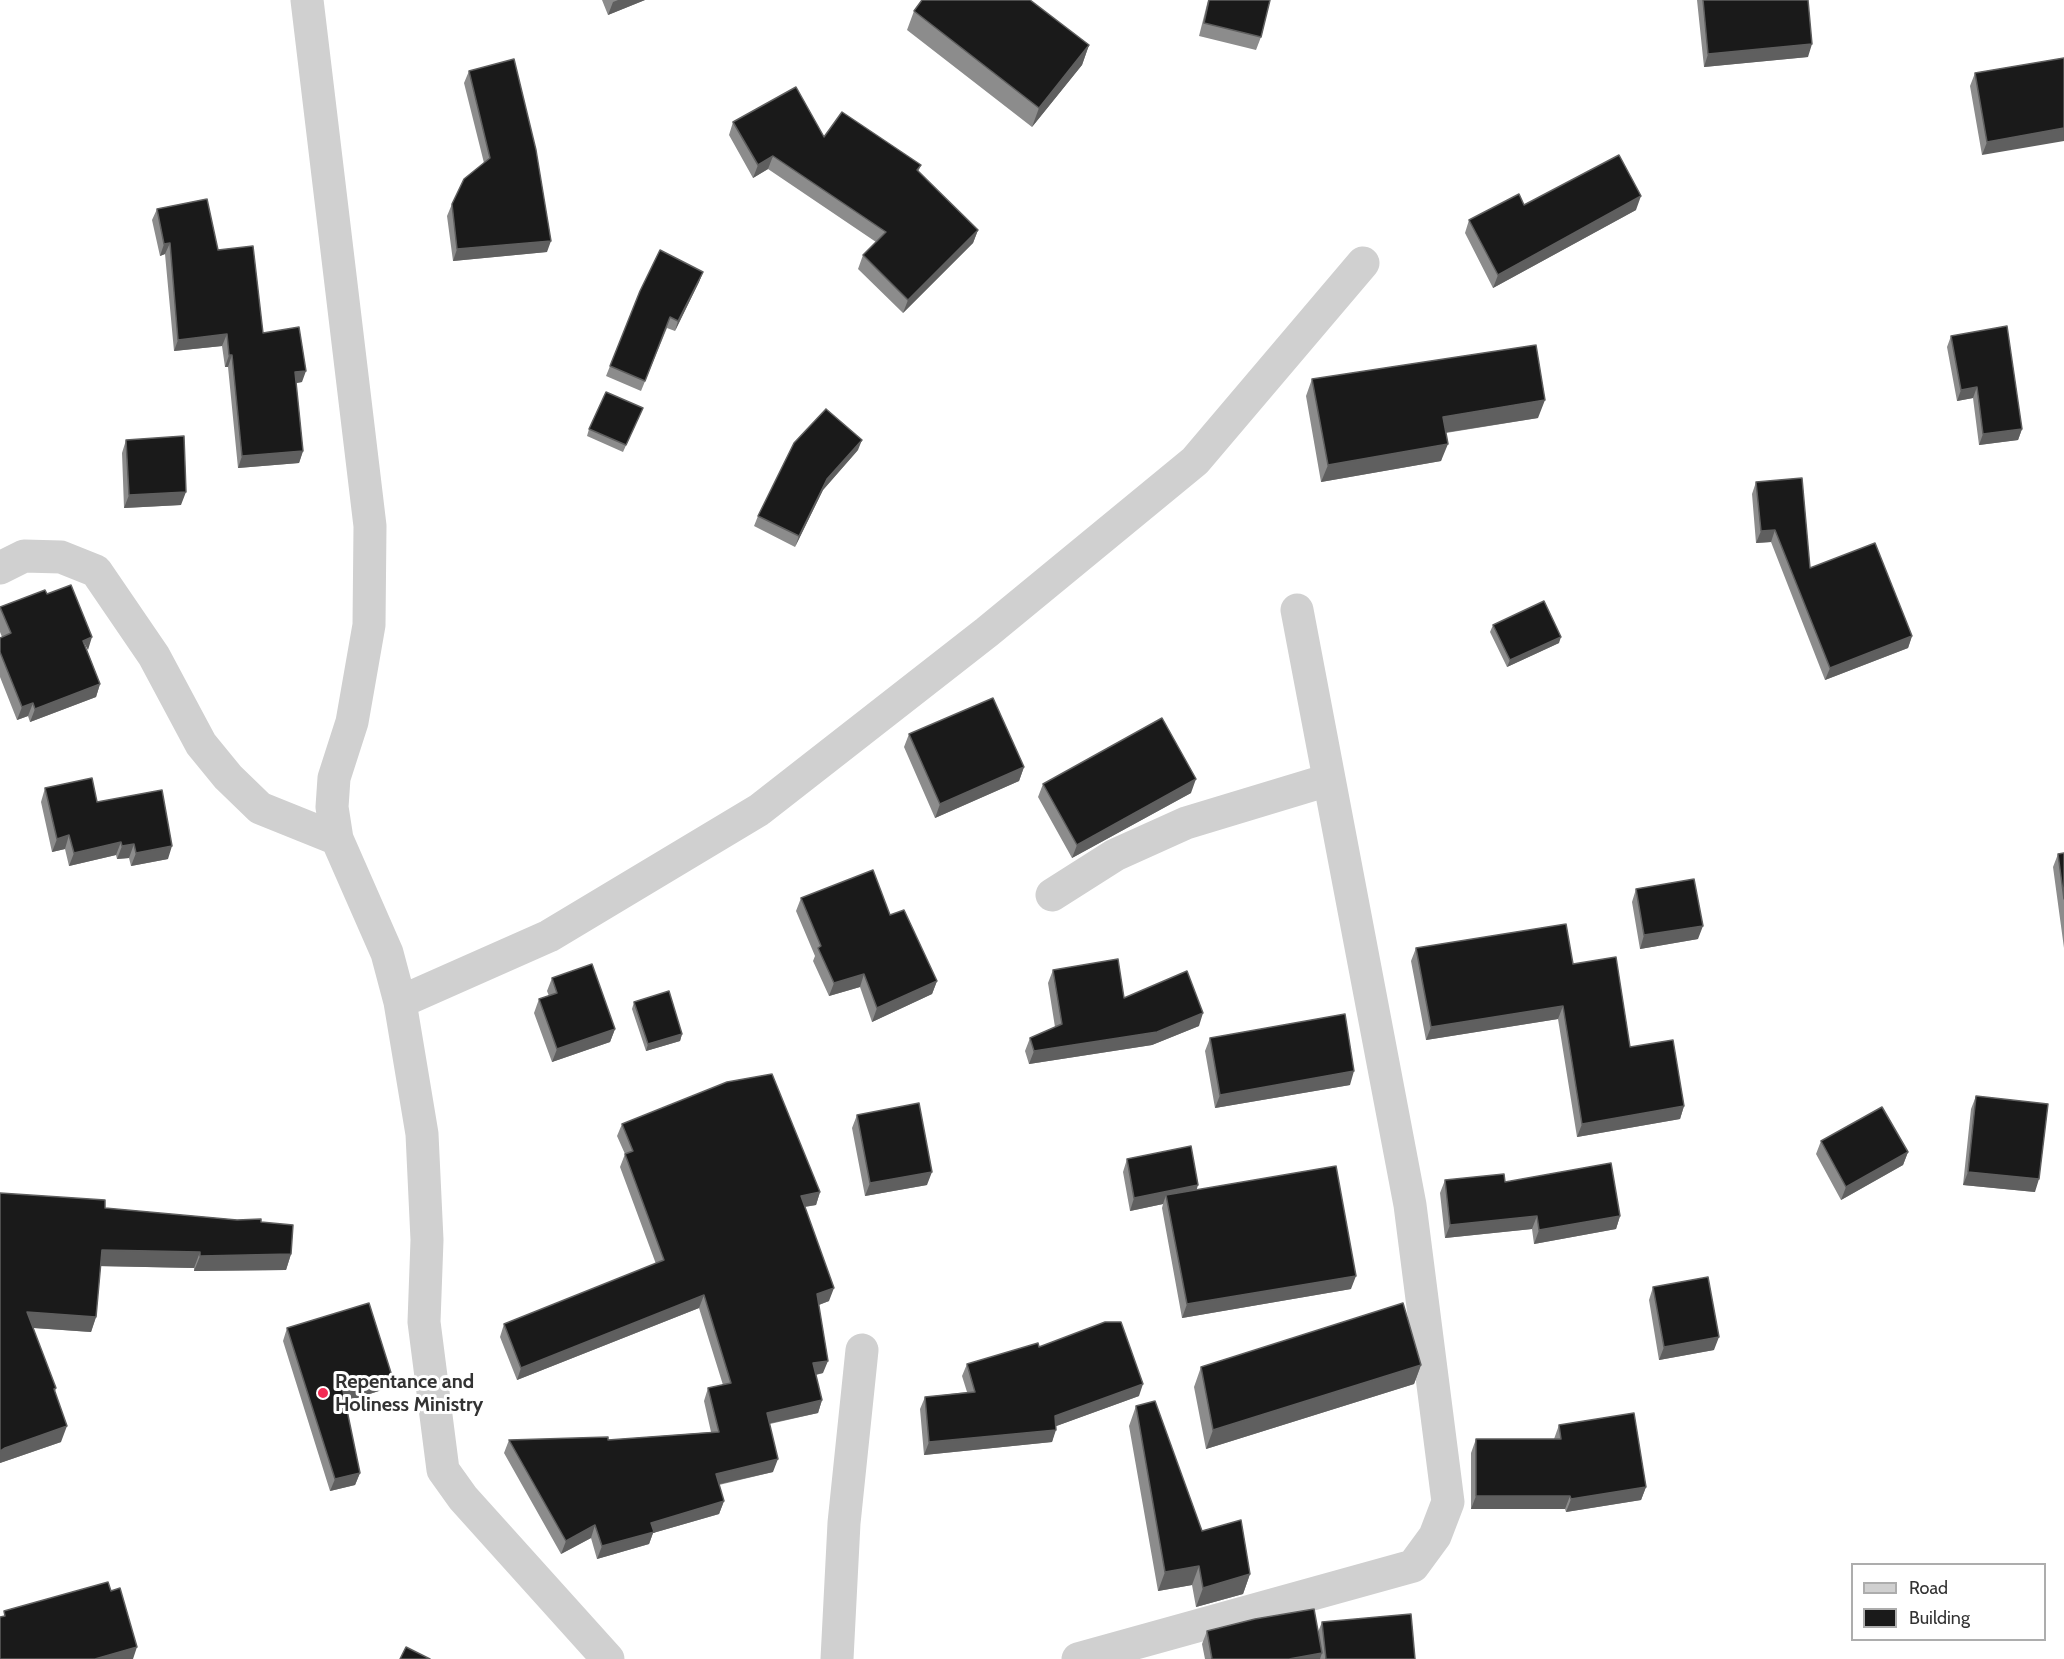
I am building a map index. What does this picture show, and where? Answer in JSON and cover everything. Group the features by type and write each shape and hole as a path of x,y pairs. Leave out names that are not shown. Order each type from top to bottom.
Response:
{"street":[{"path":"307,0 370,526 369,625 352,722 334,778 332,807 337,839 387,953 400,1002 422,1134 427,1240 424,1322 443,1470 463,1498 608,1659"},
{"path":"400,1002 549,936 759,810 987,632 1195,460 1363,263"},
{"path":"0,568 24,556 61,557 96,571 154,656 201,744 228,777 260,808 337,839"},
{"path":"1078,1659 1413,1566 1435,1536 1448,1502 1410,1205 1297,610"},
{"path":"1052,895 1115,855 1186,822 1328,780"},
{"path":"837,1659 844,1522 862,1350"}],"building":[{"path":"922,0 1030,0 1089,45 1039,108 914,11"},
{"path":"1209,0 1270,0 1261,37 1204,23"},
{"path":"1703,0 1808,0 1812,44 1708,54"},
{"path":"2064,58 2064,128 1987,142 1975,73"},
{"path":"514,59 536,150 551,241 457,249 452,204 464,179 490,158 469,71"},
{"path":"796,87 824,137 842,112 921,165 917,170 978,230 908,300 863,255 886,232 773,156 758,165 733,122"},
{"path":"1619,155 1641,196 1498,275 1469,220 1519,194 1524,205"},
{"path":"207,199 218,250 253,246 263,333 299,327 306,371 295,372 303,451 242,456 232,355 229,355 227,334 178,340 170,243 164,244 157,209"},
{"path":"660,250 703,272 678,321 670,317 645,381 610,366 640,291"},
{"path":"2007,326 2022,429 1983,434 1977,387 1961,390 1951,336"},
{"path":"1536,345 1545,400 1443,417 1448,444 1328,465 1312,379"},
{"path":"606,392 643,408 626,445 589,429"},
{"path":"826,409 862,440 827,479 799,536 758,516 794,443"},
{"path":"184,436 186,492 129,495 126,440"},
{"path":"1802,478 1810,568 1875,543 1912,636 1830,668 1775,530 1761,531 1756,482"},
{"path":"71,585 92,637 83,641 100,684 35,709 33,703 22,707 0,652 0,638 11,633 0,607 45,590 47,594"},
{"path":"1544,601 1561,637 1510,660 1493,625"},
{"path":"993,698 1024,767 940,804 909,734"},
{"path":"1162,718 1196,779 1077,845 1043,784"},
{"path":"92,778 97,802 162,790 172,846 136,853 134,844 122,846 121,842 74,853 69,835 57,839 45,788"},
{"path":"2064,853 2064,899 2058,854"},
{"path":"873,870 890,915 904,910 937,981 877,1008 864,974 834,983 818,948 821,946 801,898"},
{"path":"1694,879 1703,926 1644,935 1636,889"},
{"path":"1566,924 1573,964 1616,957 1630,1047 1673,1040 1684,1106 1582,1124 1563,1006 1431,1027 1416,948"},
{"path":"1118,959 1124,998 1187,971 1203,1013 1157,1032 1034,1051 1030,1038 1062,1024 1053,970"},
{"path":"592,964 615,1029 557,1049 539,999 557,993 552,978"},
{"path":"669,991 682,1034 648,1044 634,1002"},
{"path":"1345,1014 1354,1071 1220,1095 1210,1038"},
{"path":"772,1074 820,1192 801,1196 834,1288 817,1294 828,1361 813,1363 822,1400 767,1413 778,1459 716,1474 724,1501 651,1523 654,1532 602,1546 595,1525 566,1541 509,1440 608,1437 608,1440 719,1432 708,1388 731,1383 704,1295 521,1368 504,1324 664,1260 625,1154 633,1151 622,1124 727,1082"},
{"path":"1976,1096 2048,1104 2039,1179 1968,1172"},
{"path":"919,1103 932,1172 870,1183 857,1115"},
{"path":"1882,1107 1908,1152 1846,1187 1821,1141"},
{"path":"1191,1146 1198,1185 1134,1198 1127,1159"},
{"path":"1611,1163 1620,1216 1539,1230 1537,1216 1450,1225 1445,1180 1504,1174 1505,1182"},
{"path":"1336,1166 1356,1276 1187,1304 1166,1195"},
{"path":"0,1193 105,1200 105,1208 237,1220 261,1219 261,1222 293,1225 291,1254 200,1256 200,1252 102,1250 96,1317 27,1312 56,1388 54,1389 67,1426 0,1451"},
{"path":"1708,1277 1719,1337 1664,1347 1653,1287"},
{"path":"369,1303 392,1376 343,1391 360,1473 335,1479 287,1328"},
{"path":"1403,1303 1421,1365 1213,1430 1201,1367"},
{"path":"1105,1322 1121,1322 1143,1384 1055,1416 1056,1430 929,1442 925,1397 975,1392 967,1364 1038,1343 1039,1347"},
{"path":"1155,1401 1202,1531 1241,1520 1250,1574 1203,1588 1199,1566 1165,1572 1136,1406"},
{"path":"1634,1413 1646,1487 1571,1499 1570,1496 1476,1496 1476,1439 1561,1439 1559,1425"},
{"path":"108,1582 111,1591 120,1588 137,1647 95,1659 0,1659 0,1617 5,1616 4,1611"},
{"path":"1314,1609 1322,1653 1289,1659 1212,1659 1207,1631 1255,1619"},
{"path":"1411,1614 1415,1659 1326,1659 1322,1622"},
{"path":"406,1647 430,1659 400,1659"}],"place":[{"name":"Repentance and Holiness Ministry","path":"323,1393"}]}
